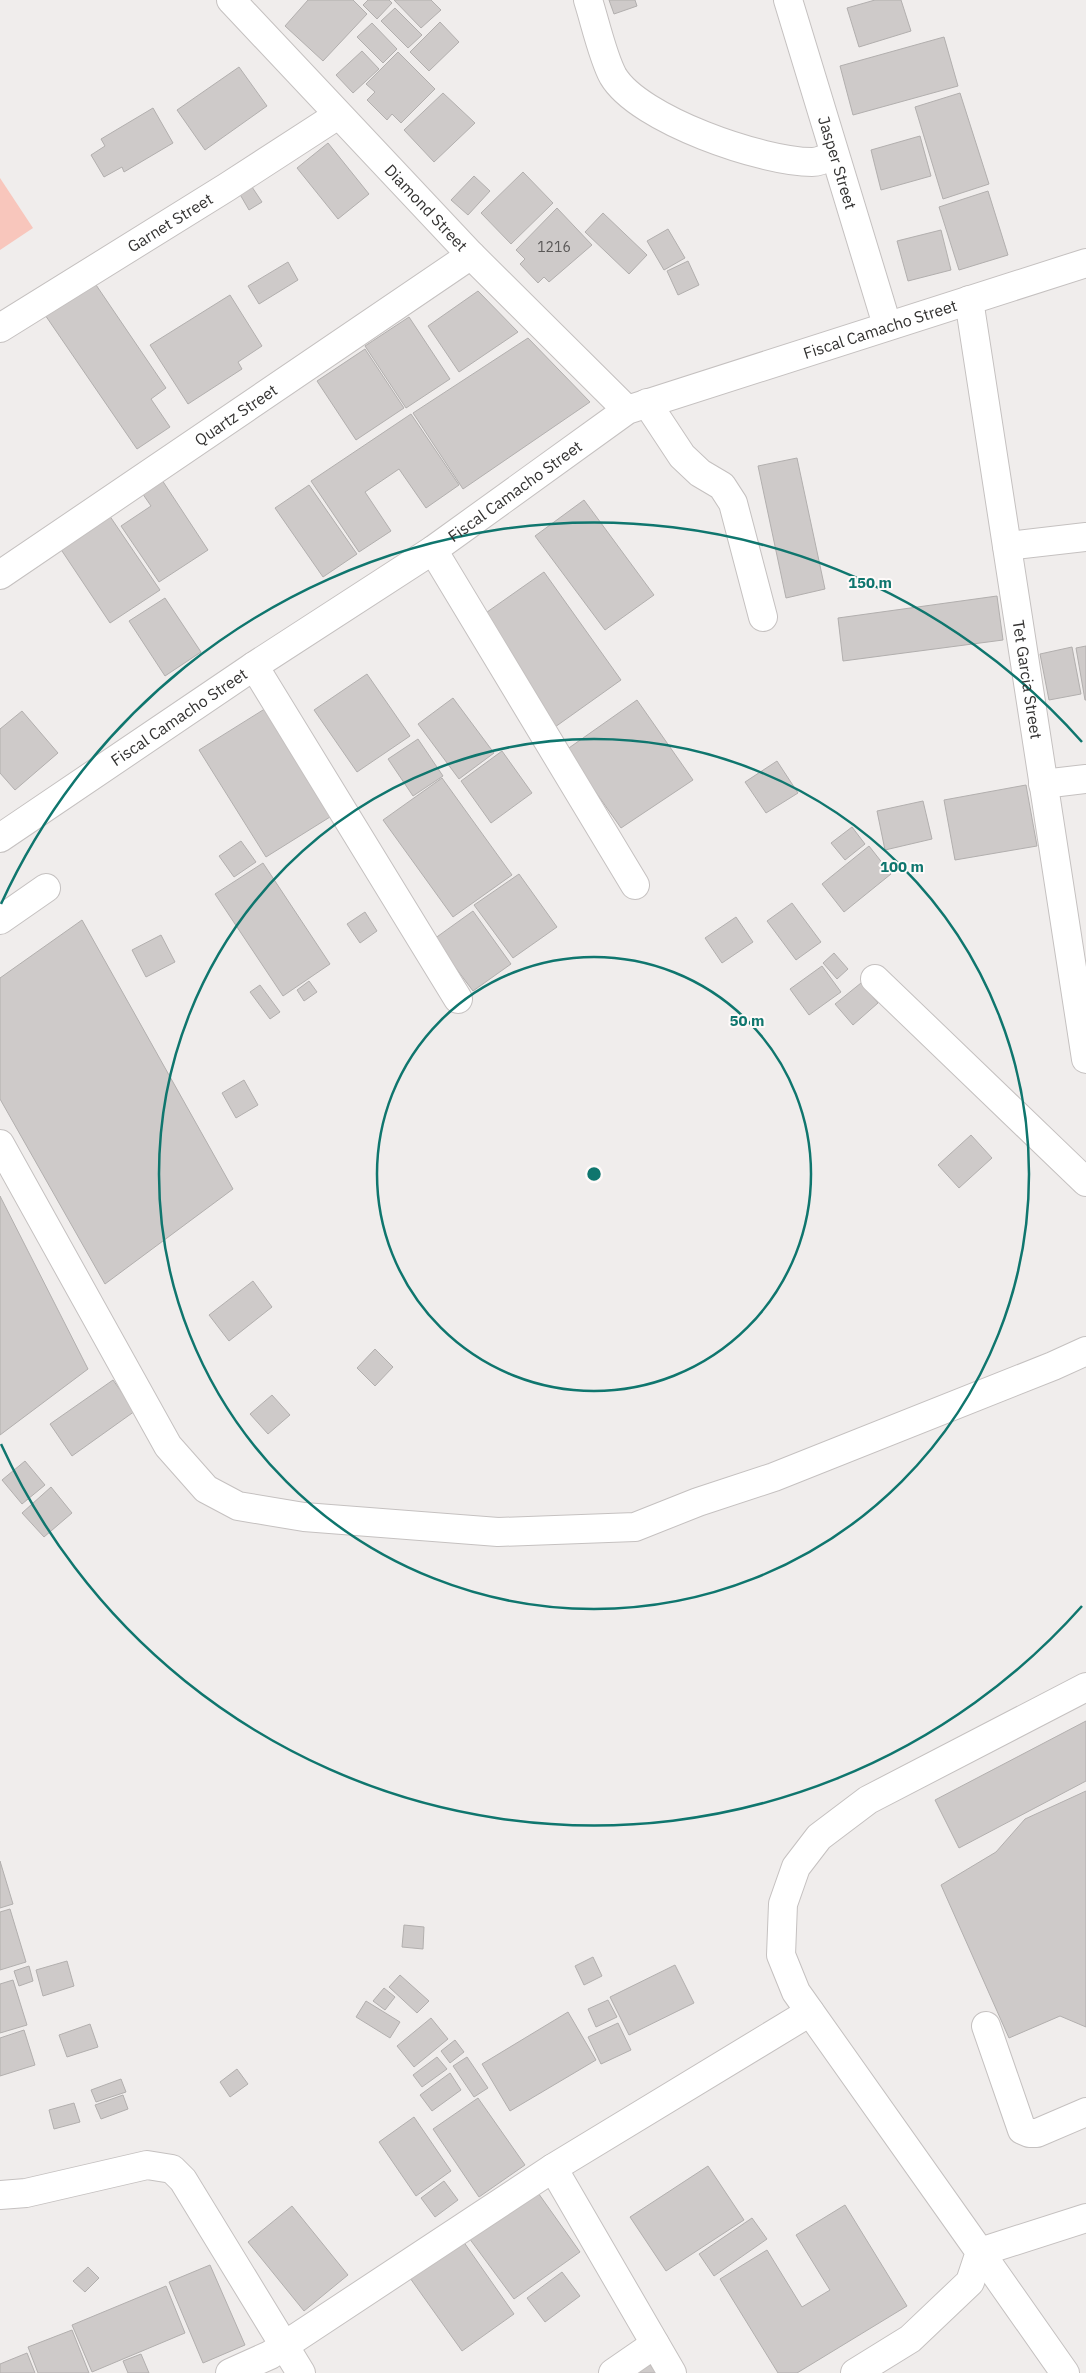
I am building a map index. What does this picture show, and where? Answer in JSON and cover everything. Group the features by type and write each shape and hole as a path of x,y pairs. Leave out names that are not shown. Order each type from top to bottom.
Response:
{"street":[{"name":"Diamond Street","path":"231,0 470,255 637,406 700,473 722,486 733,503 763,617"},
{"path":"588,0 613,76 625,90 644,104 684,127 745,151 813,163 833,154"},
{"name":"Jasper Street","path":"788,0 886,325"},
{"name":"Garnet Street","path":"0,328 227,187 338,114"},
{"name":"Quartz Street","path":"0,575 470,255"},
{"name":"Fiscal Camacho Street","path":"0,838 254,666 433,550 637,406 1086,262"},
{"name":"Tet Garcia Street","path":"969,300 1086,1060"},
{"path":"1007,546 1086,537"},
{"path":"433,550 635,885"},
{"path":"254,666 458,999"},
{"path":"1043,784 1086,779"},
{"path":"0,920 46,888"},
{"path":"875,979 1086,1182"},
{"path":"0,1144 168,1446 206,1489 238,1506 304,1517 498,1532 636,1527 698,1502 774,1477 1054,1366 1086,1351"},
{"path":"1065,2373 796,1992 781,1955 782,1904 796,1867 819,1837 868,1800 1086,1687"},
{"path":"230,2373 270,2355 553,2168 810,2012"},
{"path":"986,2026 1022,2130 1029,2133 1037,2133 1086,2112"},
{"path":"0,2195 26,2193 147,2165 172,2169 183,2180 301,2373"},
{"path":"553,2168 672,2373"},
{"path":"980,2252 1086,2218"},
{"path":"855,2373 910,2339 970,2282 980,2252"},
{"path":"613,2373 655,2344"}],"shaded area":[{"path":"0,178 33,228 0,250"}],"building":[{"path":"308,0 353,0 367,14 323,61 285,26"},
{"path":"368,0 389,0 392,3 377,19 363,5"},
{"path":"394,0 431,0 441,10 421,28"},
{"path":"609,0 635,0 637,6 614,14"},
{"path":"875,0 901,0 911,31 859,47 847,8"},
{"path":"395,8 422,35 408,48 381,21"},
{"path":"440,22 459,42 429,71 410,52"},
{"path":"372,23 397,49 383,63 357,37"},
{"path":"944,37 958,86 853,115 840,66"},
{"path":"362,51 379,69 353,93 336,75"},
{"path":"398,52 435,89 401,123 392,114 387,120 367,100 375,92 366,84"},
{"path":"239,67 267,106 205,150 177,110"},
{"path":"443,93 475,123 434,162 404,130"},
{"path":"960,93 989,184 943,199 915,107"},
{"path":"153,108 173,143 124,172 122,167 104,177 91,155 105,146 101,139"},
{"path":"920,136 931,176 881,190 871,150"},
{"path":"328,143 369,194 338,219 297,168"},
{"path":"523,172 553,203 511,244 481,213"},
{"path":"474,176 490,191 468,215 451,200"},
{"path":"250,184 262,202 249,210 238,191"},
{"path":"988,191 1008,255 959,270 939,207"},
{"path":"557,208 592,245 549,282 544,277 538,283 520,264 525,259 516,250"},
{"path":"603,213 647,255 629,274 585,232"},
{"path":"668,229 685,258 664,270 647,241"},
{"path":"941,230 951,270 908,281 897,241"},
{"path":"688,261 699,285 678,295 667,271"},
{"path":"288,262 298,280 259,304 248,286"},
{"path":"92,279 166,388 151,399 170,427 137,449 43,312"},
{"path":"478,291 518,332 459,372 428,326"},
{"path":"230,295 262,346 238,362 242,369 188,404 150,345"},
{"path":"409,317 450,379 406,408 365,346"},
{"path":"528,338 590,402 463,489 413,413"},
{"path":"365,349 404,408 356,440 317,381"},
{"path":"411,414 459,485 426,508 399,469 365,492 391,531 359,552 311,481"},
{"path":"797,458 825,589 786,598 758,466"},
{"path":"160,477 208,550 159,582 121,526 151,506 140,490"},
{"path":"309,485 357,554 323,577 275,508"},
{"path":"584,500 654,595 605,630 535,536"},
{"path":"107,512 160,590 110,623 58,545"},
{"path":"544,572 621,680 548,732 480,617"},
{"path":"997,596 1003,640 843,661 838,618"},
{"path":"165,598 201,652 165,676 129,621"},
{"path":"1086,646 1086,700 1085,700 1076,648"},
{"path":"1072,647 1081,694 1049,700 1040,654"},
{"path":"367,674 410,736 357,772 314,710"},
{"path":"453,698 494,753 459,779 418,724"},
{"path":"637,700 693,780 621,828 566,750"},
{"path":"271,705 338,812 266,857 199,750"},
{"path":"22,711 58,753 15,790 0,773 0,729"},
{"path":"418,739 443,776 413,796 388,759"},
{"path":"502,751 532,793 491,823 461,781"},
{"path":"777,761 798,793 766,813 745,782"},
{"path":"442,778 512,875 453,917 383,820"},
{"path":"1026,785 1037,846 955,860 944,800"},
{"path":"923,801 932,839 885,850 877,811"},
{"path":"852,827 865,844 845,860 831,843"},
{"path":"241,841 256,862 234,877 219,856"},
{"path":"869,846 891,874 844,912 822,884"},
{"path":"263,863 330,964 283,996 215,894"},
{"path":"519,874 557,927 513,958 474,905"},
{"path":"792,903 821,942 796,960 767,921"},
{"path":"473,911 511,964 473,991 434,939"},
{"path":"365,912 377,931 360,943 347,924"},
{"path":"736,917 753,942 722,963 705,938"},
{"path":"82,920 233,1189 105,1284 0,1099 0,978"},
{"path":"161,935 175,962 146,977 132,950"},
{"path":"834,953 848,969 837,979 823,963"},
{"path":"822,966 841,992 809,1015 790,989"},
{"path":"309,981 317,992 304,1001 297,990"},
{"path":"861,983 878,1003 853,1025 835,1004"},
{"path":"260,985 280,1012 270,1019 250,992"},
{"path":"244,1080 258,1105 236,1118 222,1093"},
{"path":"971,1135 992,1158 959,1188 938,1165"},
{"path":"0,1196 88,1369 0,1435"},
{"path":"253,1281 272,1307 229,1341 209,1315"},
{"path":"375,1349 393,1367 375,1386 357,1368"},
{"path":"113,1380 135,1411 72,1456 50,1424"},
{"path":"272,1395 290,1415 268,1434 250,1414"},
{"path":"25,1461 45,1485 22,1504 2,1480"},
{"path":"51,1487 72,1513 44,1537 22,1513"},
{"path":"1086,1721 1086,1781 959,1848 935,1800"},
{"path":"1086,1791 1086,2027 1060,2016 1009,2038 941,1885 996,1852 1025,1819"},
{"path":"0,1861 13,1904 0,1908"},
{"path":"10,1909 26,1962 0,1970 0,1912"},
{"path":"404,1925 424,1927 423,1949 402,1947"},
{"path":"593,1957 602,1976 584,1985 575,1966"},
{"path":"67,1961 74,1986 43,1996 36,1970"},
{"path":"675,1965 694,2003 629,2035 610,1997"},
{"path":"29,1966 33,1981 19,1986 14,1971"},
{"path":"400,1975 429,2001 417,2013 389,1987"},
{"path":"13,1980 27,2025 0,2033 0,1984"},
{"path":"384,1988 395,1997 385,2010 373,2001"},
{"path":"608,2000 617,2017 596,2027 588,2009"},
{"path":"366,2001 400,2022 390,2038 356,2017"},
{"path":"568,2012 596,2060 510,2111 482,2064"},
{"path":"431,2018 448,2039 414,2067 397,2046"},
{"path":"618,2023 631,2050 601,2064 588,2037"},
{"path":"90,2024 98,2047 67,2057 59,2035"},
{"path":"24,2030 35,2065 0,2076 0,2038"},
{"path":"455,2040 464,2052 450,2063 441,2051"},
{"path":"437,2057 447,2069 422,2087 413,2075"},
{"path":"467,2057 488,2088 474,2097 453,2066"},
{"path":"237,2069 248,2084 230,2097 220,2082"},
{"path":"450,2073 461,2090 432,2111 420,2095"},
{"path":"121,2079 126,2092 96,2102 91,2090"},
{"path":"123,2095 128,2109 101,2119 95,2105"},
{"path":"478,2098 525,2165 479,2197 433,2129"},
{"path":"74,2103 80,2122 54,2129 49,2110"},
{"path":"414,2117 451,2171 416,2196 379,2142"},
{"path":"708,2166 744,2220 666,2271 630,2217"},
{"path":"444,2181 458,2200 435,2217 421,2198"},
{"path":"536,2190 580,2252 514,2299 469,2238"},
{"path":"845,2205 907,2306 797,2373 778,2373 720,2279 767,2250 802,2307 830,2290 796,2235"},
{"path":"292,2206 348,2275 304,2311 248,2242"},
{"path":"752,2218 767,2239 714,2276 699,2254"},
{"path":"463,2241 514,2314 462,2351 410,2278"},
{"path":"210,2265 245,2345 203,2363 169,2282"},
{"path":"88,2267 99,2278 85,2292 73,2281"},
{"path":"562,2272 580,2296 545,2322 527,2298"},
{"path":"166,2286 185,2333 92,2372 72,2325"},
{"path":"72,2330 89,2373 38,2373 28,2347"},
{"path":"27,2353 35,2373 0,2373 0,2364"},
{"path":"141,2354 149,2373 128,2373 123,2361"},
{"path":"649,2363 656,2373 635,2373"}]}
